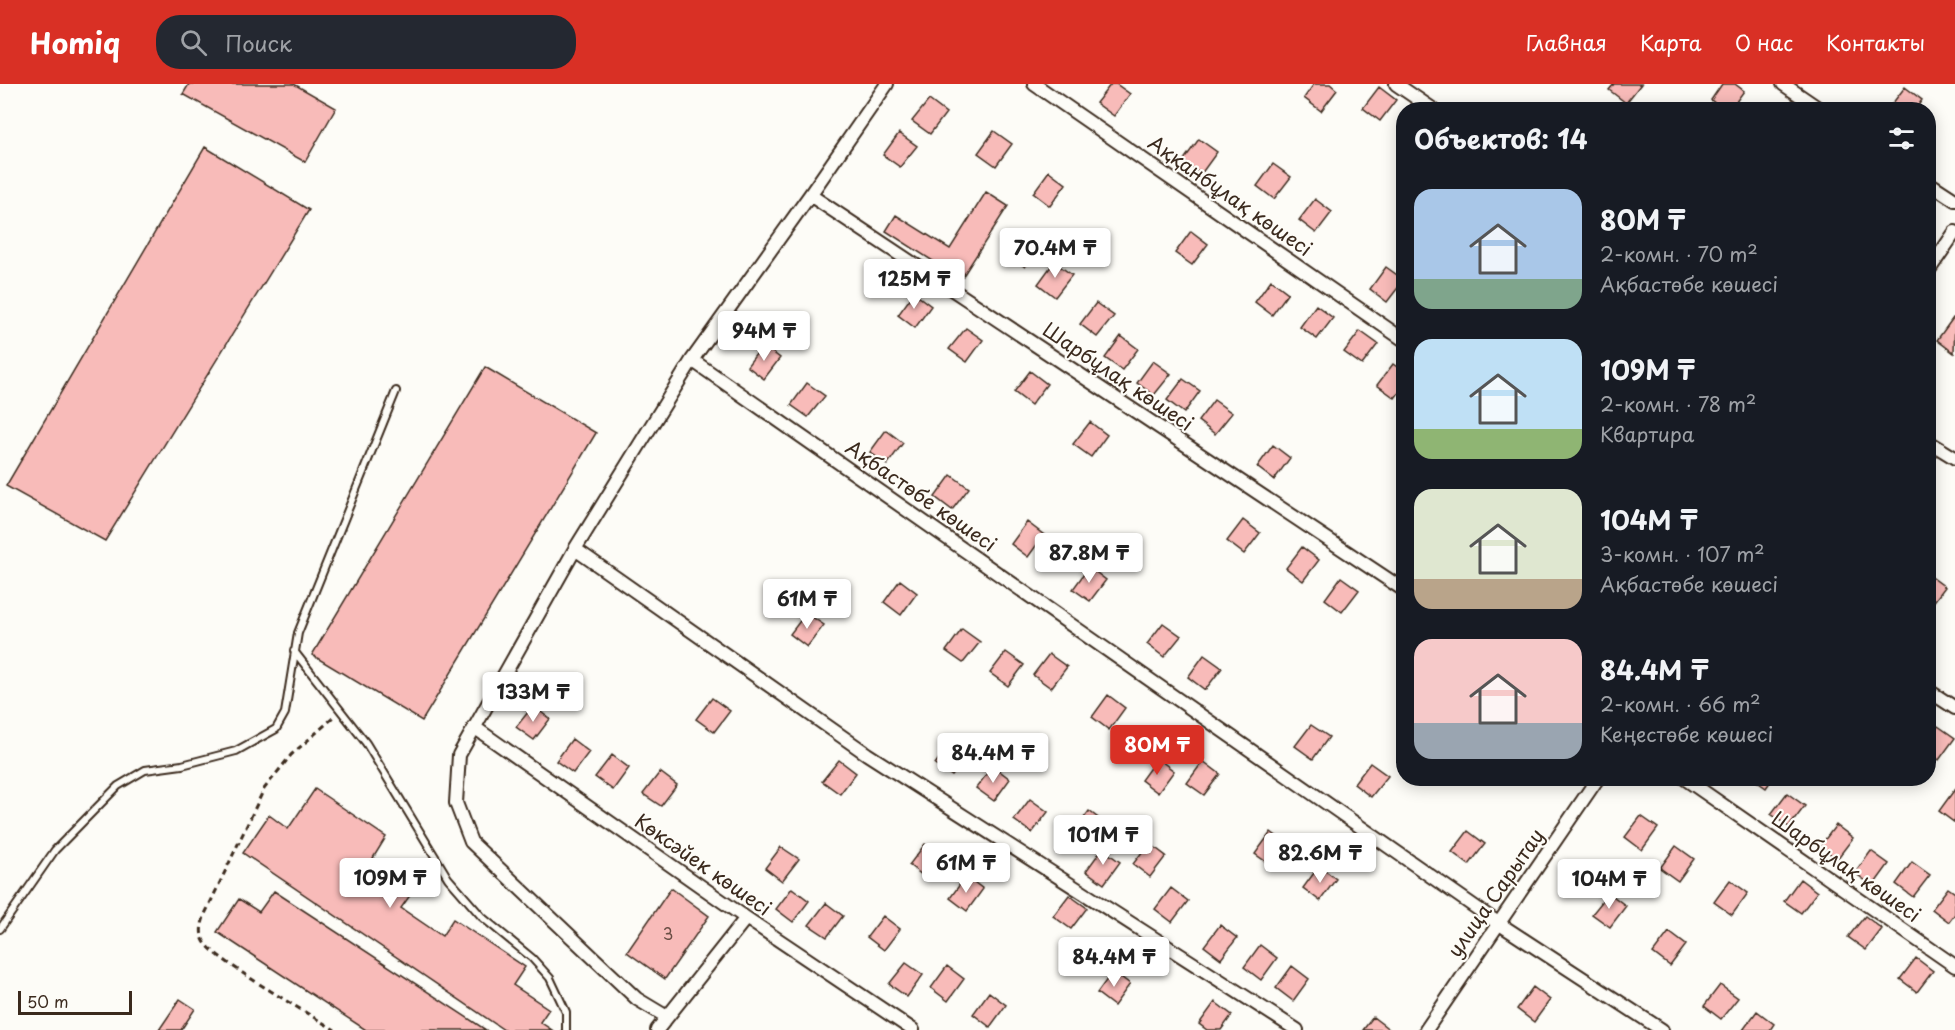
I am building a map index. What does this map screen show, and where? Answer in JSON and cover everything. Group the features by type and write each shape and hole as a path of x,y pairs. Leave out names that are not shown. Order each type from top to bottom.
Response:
{"street":[{"path":"667,1017 637,999 471,842 456,803 459,755 575,549 692,360 887,84"},
{"name":"Аққанбұлақ көшесі","path":"1034,84 1396,334"},
{"path":"1396,84 1422,102"},
{"path":"1783,84 1809,102"},
{"path":"1936,188 1955,200"},
{"name":"Шарбұлақ көшесі","path":"810,195 1396,585"},
{"path":"1936,260 1955,232"},
{"name":"Ақбастөбе көшесі","path":"692,360 1498,923 1662,1030"},
{"path":"1936,446 1955,458"},
{"path":"575,549 867,754 1297,1030"},
{"path":"1936,696 1955,708"},
{"name":"Көксәйек көшесі","path":"474,728 746,918 914,1030"},
{"name":"улица Сарытау","path":"1426,1030 1593,786"},
{"name":"Шарбұлақ көшесі","path":"1696,786 1955,966"},
{"path":"657,1030 746,918"}],"lane":[{"path":"0,929 55,850 118,786 145,770 182,765 236,751 276,729 285,713 298,633 396,391"},
{"path":"294,651 366,743 448,878 483,917 532,958 550,978 566,1012 566,1030"}],"path":[{"path":"335,1030 226,961 204,942 201,928 205,914 264,789 291,754 342,711"}],"building":[{"path":"189,84 294,84 336,108 305,162 183,94"},
{"path":"1111,84 1116,84 1130,94 1114,116 1096,103"},
{"path":"1314,84 1330,84 1337,90 1321,111 1304,98"},
{"path":"1614,84 1641,84 1627,102 1609,90"},
{"path":"1722,84 1735,84 1744,91 1736,102 1711,100"},
{"path":"1379,87 1396,100 1380,121 1363,108"},
{"path":"1905,87 1922,100 1921,102 1894,102"},
{"path":"929,100 946,113 930,134 912,121"},
{"path":"994,131 1012,144 996,166 978,153"},
{"path":"899,133 917,146 900,167 883,155"},
{"path":"1199,139 1217,152 1201,174 1183,161"},
{"path":"205,147 309,210 105,541 6,486"},
{"path":"1273,164 1291,177 1274,199 1257,186"},
{"path":"1049,171 1066,184 1050,206 1033,193"},
{"path":"986,192 1008,206 961,279 886,231 896,215 950,249"},
{"path":"1315,199 1332,212 1316,233 1299,220"},
{"path":"1191,231 1208,244 1192,265 1175,253"},
{"path":"1024,233 1042,245 1025,267 1008,254"},
{"path":"1054,262 1072,275 1055,297 1038,284"},
{"path":"1386,267 1396,274 1396,290 1387,302 1370,289"},
{"path":"1271,280 1288,293 1272,315 1255,302"},
{"path":"914,293 931,306 915,328 898,315"},
{"path":"1096,303 1114,316 1097,337 1080,324"},
{"path":"1316,305 1333,318 1317,339 1300,327"},
{"path":"1953,318 1955,319 1954,353 1937,340"},
{"path":"966,328 983,340 967,362 949,349"},
{"path":"1360,331 1378,344 1362,365 1344,352"},
{"path":"1121,336 1138,349 1122,370 1105,358"},
{"path":"763,345 780,358 764,379 747,366"},
{"path":"1153,361 1171,374 1154,395 1137,383"},
{"path":"1393,364 1396,366 1395,398 1377,385"},
{"path":"485,367 596,433 422,721 312,655"},
{"path":"1030,371 1047,384 1031,405 1014,392"},
{"path":"1183,379 1200,391 1184,413 1167,400"},
{"path":"807,383 825,396 808,417 791,405"},
{"path":"1214,400 1232,413 1215,434 1198,421"},
{"path":"1090,422 1107,435 1091,457 1073,444"},
{"path":"886,430 903,443 887,465 870,452"},
{"path":"1273,445 1290,458 1274,480 1257,467"},
{"path":"951,475 969,488 952,510 935,497"},
{"path":"1243,520 1260,533 1244,554 1227,541"},
{"path":"1027,522 1044,535 1028,557 1011,544"},
{"path":"1302,547 1319,560 1303,581 1286,568"},
{"path":"1089,567 1106,580 1090,601 1073,589"},
{"path":"1341,577 1359,590 1342,612 1325,599"},
{"path":"900,580 917,593 901,615 884,602"},
{"path":"1936,580 1945,587 1936,599"},
{"path":"806,613 824,625 807,647 790,634"},
{"path":"1163,623 1181,636 1164,657 1147,644"},
{"path":"962,629 980,642 963,663 946,651"},
{"path":"1006,652 1024,665 1008,686 990,673"},
{"path":"1049,654 1067,667 1051,688 1033,675"},
{"path":"1204,655 1222,668 1205,690 1188,677"},
{"path":"1108,695 1125,708 1109,730 1092,717"},
{"path":"712,698 730,711 714,732 696,719"},
{"path":"533,706 550,719 534,740 516,727"},
{"path":"1311,725 1329,737 1313,759 1295,746"},
{"path":"1938,726 1955,738 1939,760 1936,758 1936,729"},
{"path":"572,739 589,752 573,773 556,761"},
{"path":"951,742 968,755 952,776 935,764"},
{"path":"612,755 629,768 613,790 595,777"},
{"path":"1157,758 1174,771 1158,793 1141,780"},
{"path":"839,760 856,773 840,794 822,781"},
{"path":"1203,761 1220,774 1204,795 1187,783"},
{"path":"1370,763 1388,776 1371,797 1354,784"},
{"path":"993,766 1010,779 994,801 976,788"},
{"path":"660,772 677,785 661,806 643,794"},
{"path":"315,789 386,837 373,858 416,887 401,908 442,936 453,919 525,967 513,985 549,1009 540,1022 552,1030 504,1030 243,853 269,815 288,829"},
{"path":"1955,789 1955,823 1939,811"},
{"path":"1787,793 1805,806 1789,827 1771,814"},
{"path":"1030,799 1048,812 1032,833 1014,820"},
{"path":"1089,811 1106,824 1090,845 1073,833"},
{"path":"1641,816 1658,828 1642,850 1625,837"},
{"path":"1836,825 1853,838 1837,859 1820,846"},
{"path":"1468,831 1485,844 1469,865 1452,852"},
{"path":"1271,832 1288,845 1272,866 1255,854"},
{"path":"1149,843 1166,856 1150,877 1133,864"},
{"path":"925,844 942,857 926,878 909,865"},
{"path":"1676,846 1694,859 1678,881 1660,868"},
{"path":"781,847 799,859 782,881 765,868"},
{"path":"1102,849 1120,862 1104,884 1086,871"},
{"path":"1871,851 1889,864 1873,886 1855,873"},
{"path":"1912,862 1930,875 1913,897 1896,884"},
{"path":"1319,866 1336,879 1320,901 1303,888"},
{"path":"966,876 983,889 967,911 950,898"},
{"path":"1800,879 1817,892 1801,913 1784,901"},
{"path":"1730,880 1748,893 1732,915 1714,902"},
{"path":"671,888 709,916 665,979 627,952"},
{"path":"792,888 809,901 793,922 776,909"},
{"path":"1171,888 1188,901 1172,922 1155,909"},
{"path":"1948,888 1955,893 1955,914 1949,922 1932,909"},
{"path":"274,891 486,1030 366,1030 217,932 239,899 259,912"},
{"path":"1609,893 1626,906 1610,927 1592,914"},
{"path":"1069,895 1087,908 1071,929 1053,916"},
{"path":"826,903 843,916 827,937 809,925"},
{"path":"883,916 900,929 884,950 867,937"},
{"path":"1865,916 1882,929 1866,950 1848,937"},
{"path":"1220,925 1237,938 1221,959 1204,946"},
{"path":"1669,932 1686,945 1670,966 1653,953"},
{"path":"1260,945 1277,958 1261,980 1244,967"},
{"path":"1916,958 1933,971 1917,992 1900,979"},
{"path":"906,963 923,975 907,997 889,984"},
{"path":"947,966 964,979 948,1001 931,988"},
{"path":"1292,966 1309,979 1293,1001 1276,988"},
{"path":"1113,971 1130,984 1114,1006 1097,993"},
{"path":"1720,985 1738,998 1721,1019 1704,1006"},
{"path":"1533,987 1550,1000 1534,1022 1517,1009"},
{"path":"989,992 1006,1005 990,1027 973,1014"},
{"path":"180,999 195,1009 181,1030 159,1030"},
{"path":"1215,1002 1232,1015 1221,1030 1207,1030 1199,1024"},
{"path":"1757,1011 1774,1024 1770,1030 1743,1030"},
{"path":"1373,1017 1390,1030 1363,1030"}]}
